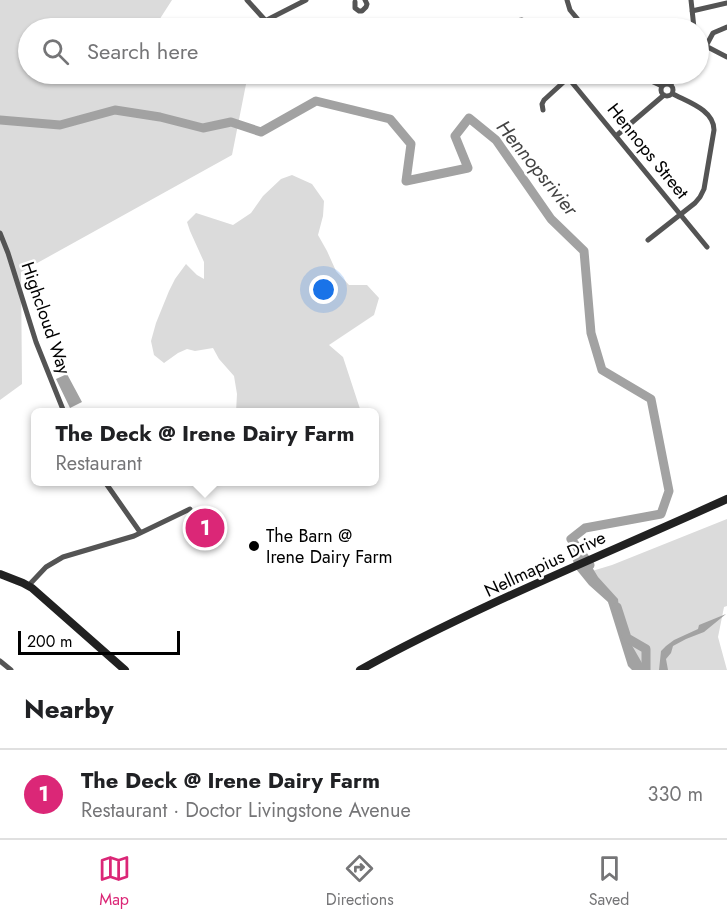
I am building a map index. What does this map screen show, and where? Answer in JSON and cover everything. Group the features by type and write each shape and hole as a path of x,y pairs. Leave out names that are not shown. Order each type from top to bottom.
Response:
{"main road":[{"name":"Nellmapius Drive","path":"360,670 591,558 727,499"},
{"path":"0,574 29,585 125,670"},
{"name":"Nellmapius Drive","path":"352,670 378,660"}],"street":[{"path":"247,0 264,18"},
{"path":"270,18 306,0"},
{"path":"355,1 355,8 362,11 367,6 365,0"},
{"path":"567,0 570,10 577,18"},
{"path":"691,0 693,18"},
{"path":"692,11 727,3"},
{"path":"709,40 713,33 727,27"},
{"path":"709,48 727,57"},
{"path":"543,110 544,100 559,84"},
{"name":"Hennops Street","path":"573,84 707,248"},
{"path":"658,84 670,85 674,89 673,94"},
{"path":"662,86 661,91 664,95"},
{"path":"615,136 664,95 673,94 710,115 713,122 704,189 698,200 648,240"},
{"name":"Highcloud Way","path":"0,233 36,342 62,408"},
{"path":"108,486 140,532"},
{"path":"29,585 46,567 63,557 134,536 190,509"},
{"path":"0,661 11,670"}],"shaded area":[{"path":"0,0 172,0 160,18 18,18 18,84 246,84 232,155 21,272 22,384 0,400"},
{"path":"292,175 312,184 324,201 318,235 336,271 349,285 367,285 379,298 374,315 329,345 343,357 360,408 236,408 234,376 219,359 213,348 195,351 187,349 164,363 154,355 151,341 156,323 175,279 186,264 204,279 204,262 187,222 196,213 233,225 251,213 263,196 281,179"},
{"path":"67,374 82,402 70,408 56,379"},
{"path":"727,519 727,606 724,607 718,637 727,670 638,670 592,571"},
{"path":"569,550 586,557 598,577 618,599 620,618 626,635 646,670 632,670 628,666 608,602 589,585 576,569"},
{"path":"726,614 704,632 673,646 666,659 668,670 659,670 661,651 666,646 698,629 699,625"}],"waterway":[{"name":"Hennopsrivier","path":"0,120 60,125 115,110 160,117 203,128 231,122 261,132 316,101 390,119 411,144 406,181 468,168 455,136 469,118 496,140 551,219 584,251 591,333 602,370 651,399 669,491 661,514 585,528 571,539 590,565"},
{"name":"Hennopsrivier","path":"617,607 627,638 646,649 646,670"}],"place":[{"name":"The Deck @ Irene Dairy Farm","path":"205,528"},
{"name":"The Barn @ Irene Dairy Farm","path":"254,546"}]}
